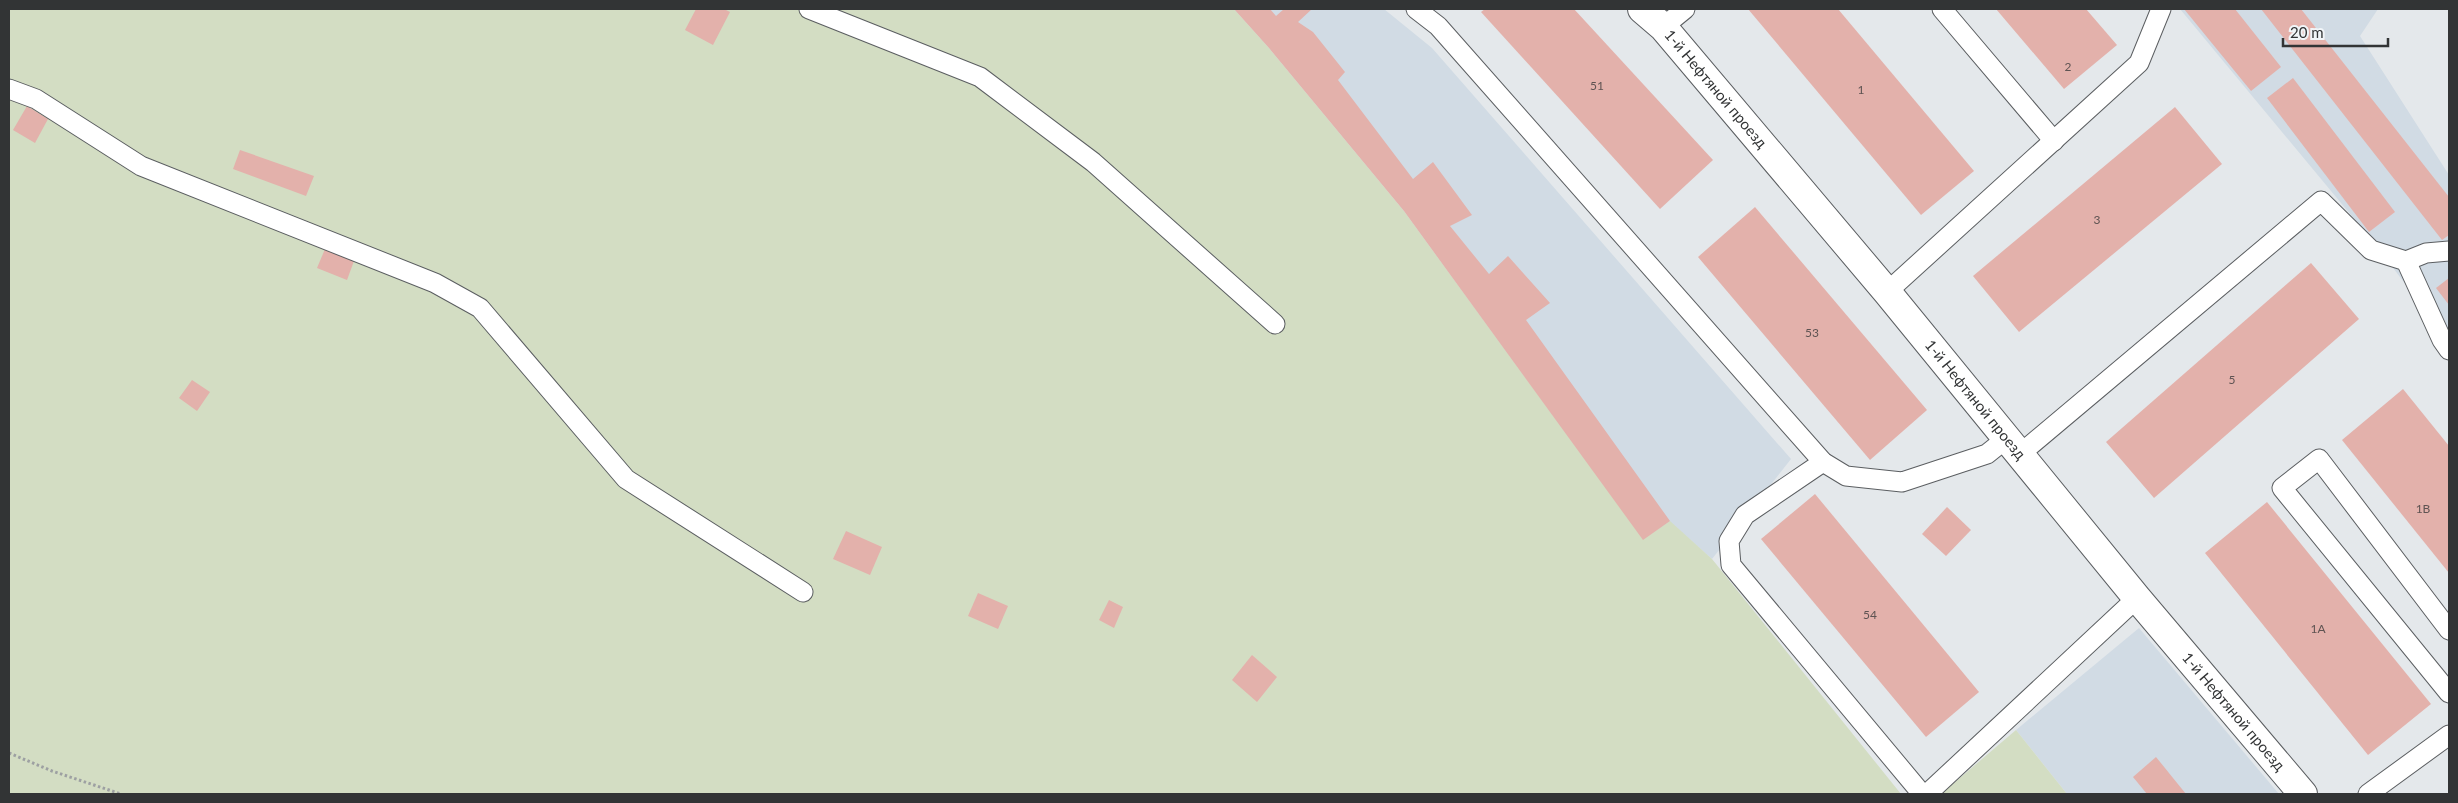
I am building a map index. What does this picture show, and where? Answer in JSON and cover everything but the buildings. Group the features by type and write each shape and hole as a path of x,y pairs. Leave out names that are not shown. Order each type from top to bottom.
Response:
{"street":[{"name":"1-й Нефтяной проезд","path":"1642,9 1663,27 1887,292 2137,598 2303,794"}],"lane":[{"path":"809,9 980,77 1093,162 1275,324"},
{"path":"1416,9 1438,26 1824,462 1846,476 1902,482 2013,446 2321,201 2371,250 2406,261 2426,253 2449,250"},
{"path":"1663,27 1685,9"},
{"path":"1942,9 2054,141"},
{"path":"1887,292 2139,63 2161,9"},
{"path":"9,89 36,98 141,166 435,283 480,308 626,479 803,592"},
{"path":"2406,261 2442,340 2449,350"},
{"path":"2449,630 2319,459 2282,488 2449,693"},
{"path":"1824,462 1745,515 1729,540 1731,565 1922,794"},
{"path":"1926,794 2137,598"},
{"path":"2368,794 2449,735"}],"path":[{"path":"9,753 52,771 121,794"}],"shaded area":[{"path":"1234,9 1384,9 1432,48 1791,459 1712,559 1670,522 1643,540 1404,211 1269,48"},
{"path":"2180,9 2378,9 2360,36 2449,175 2449,342 2375,244"},
{"path":"2139,628 2279,794 2067,794 2016,730"}],"green space":[{"path":"9,9 1234,9 1269,48 1404,211 1643,539 1670,521 1712,559 1901,794 9,794"},
{"path":"2016,730 2067,794 1941,794"}]}
